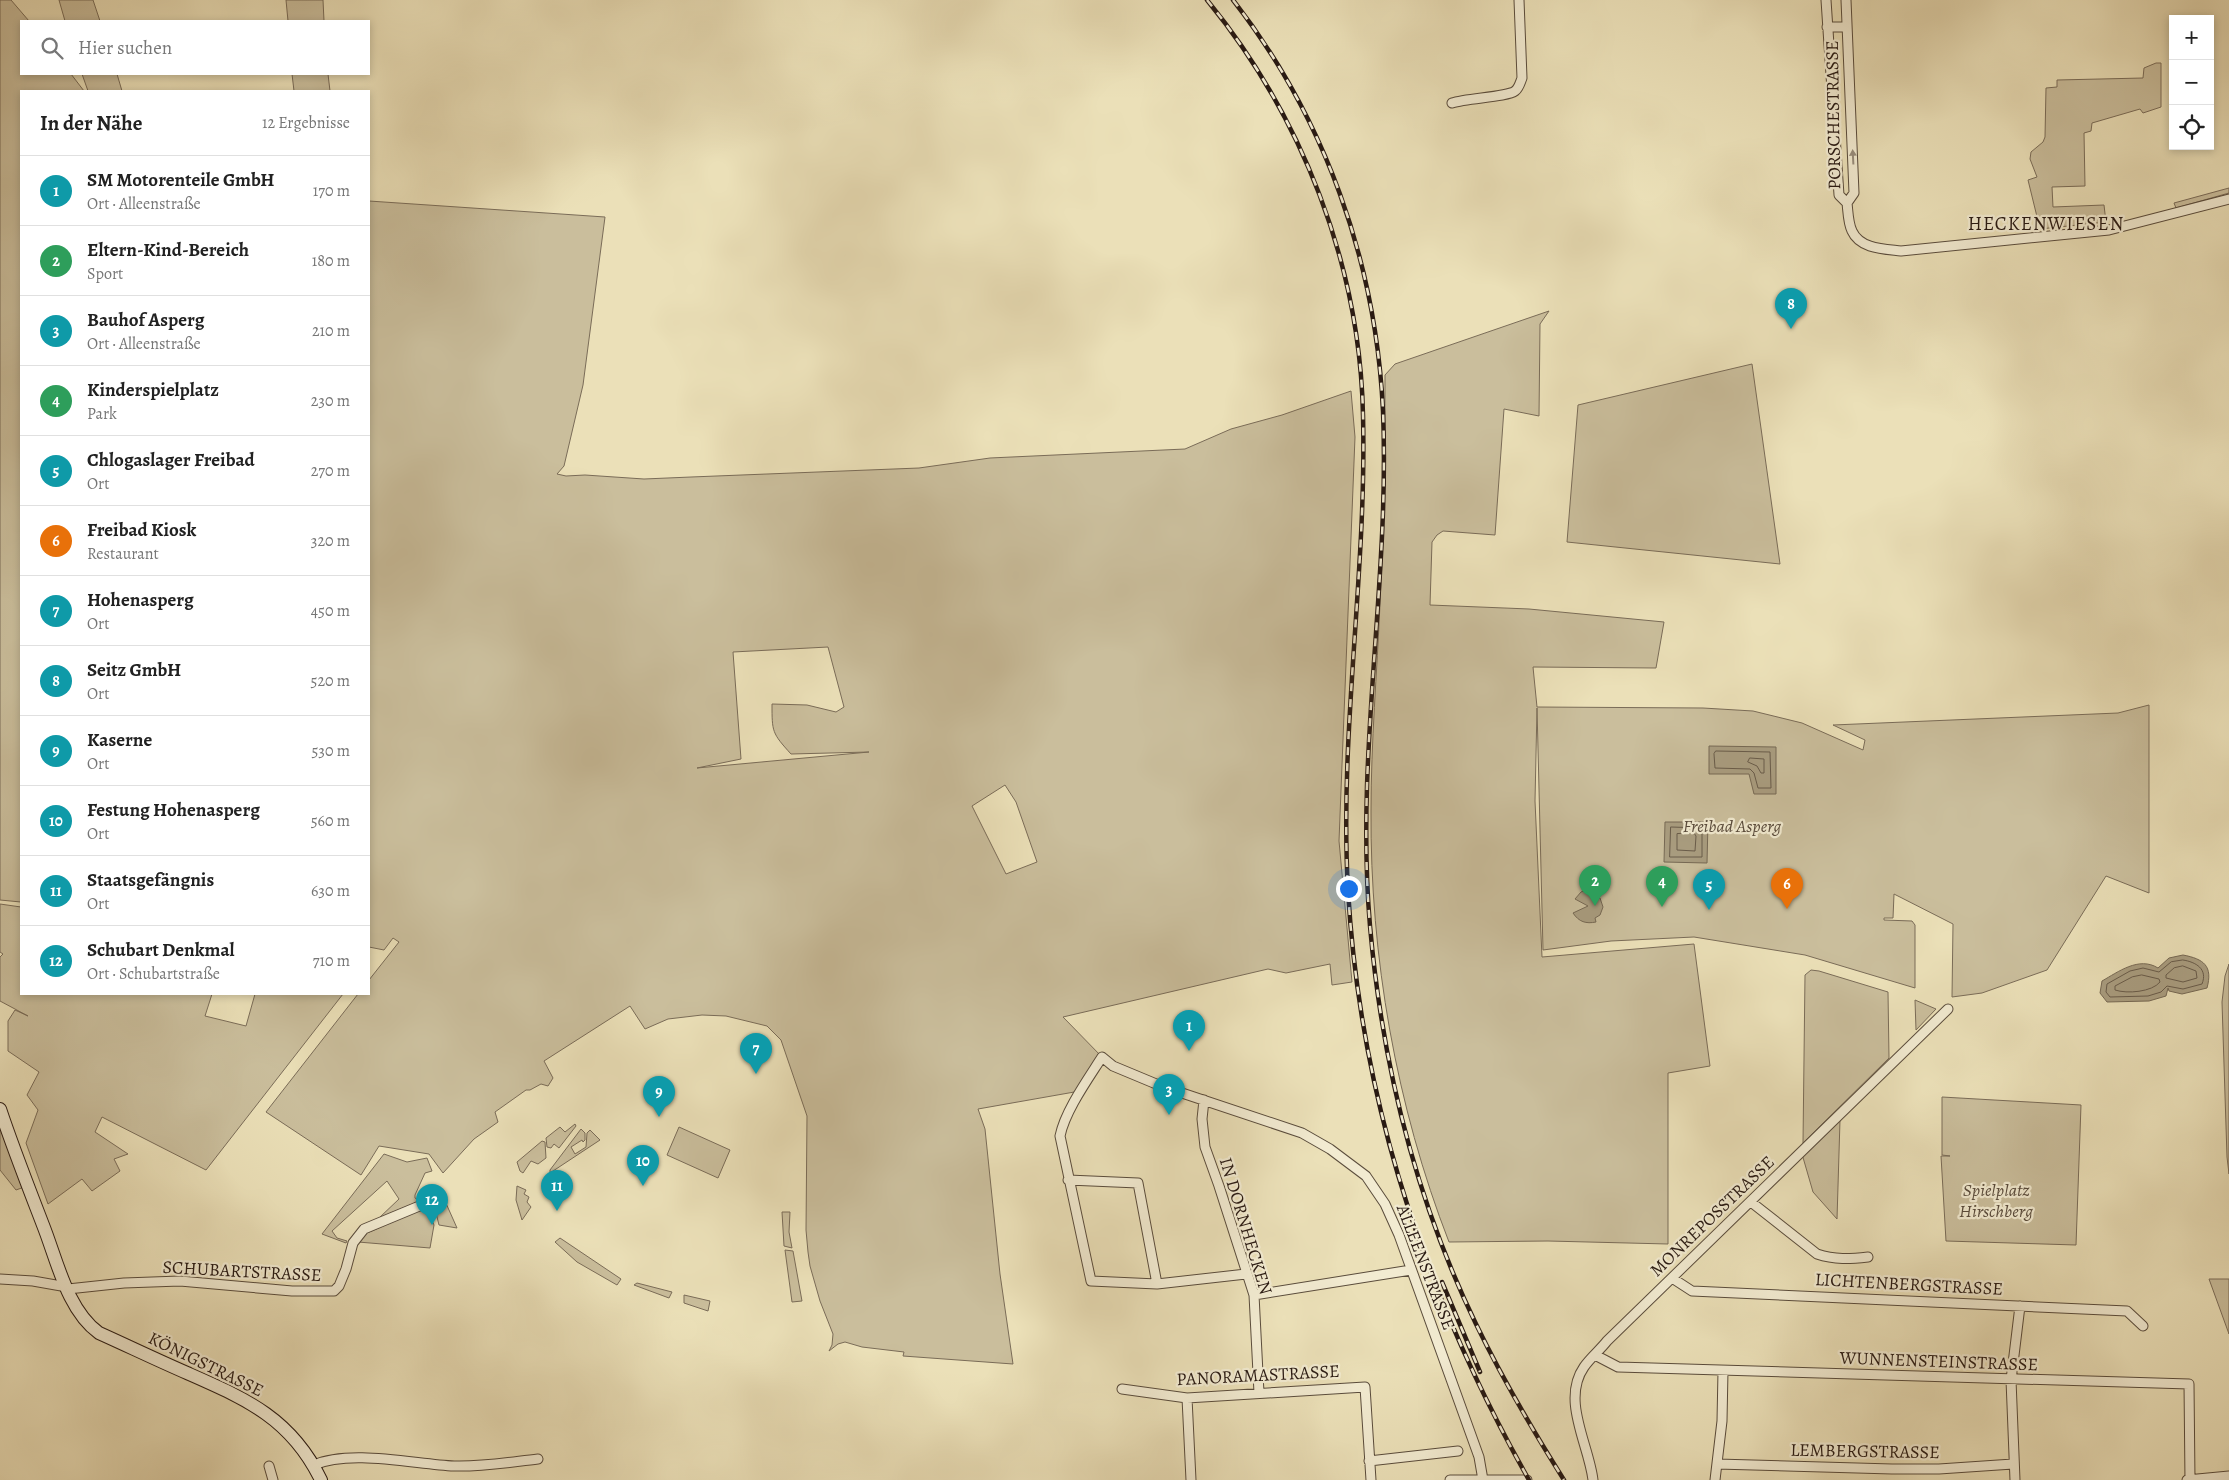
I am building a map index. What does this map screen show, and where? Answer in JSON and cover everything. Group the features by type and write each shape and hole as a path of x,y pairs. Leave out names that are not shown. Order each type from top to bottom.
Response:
{"main road":[{"name":"KÖNIGSTRASSE","path":"0,1109 23,1176 68,1288 84,1319 99,1333 258,1407 289,1433 314,1465 321,1480"}],"street":[{"path":"1452,103 1465,98 1509,94 1515,91 1522,78 1519,0"},
{"name":"PORSCHESTRASSE","path":"1826,0 1839,195 1847,203 1854,193 1846,0"},
{"name":"PORSCHESTRASSE","path":"1827,28 1847,27"},
{"path":"1847,203 1851,231 1861,243 1880,249 1901,251 2109,230 2229,199"},
{"name":"MONREPOSSTRASSE","path":"1593,1480 1576,1399 1577,1384 1583,1368 1800,1152 1948,1009"},
{"name":"ALLEENSTRASSE","path":"1068,1180 1060,1143 1061,1132 1080,1091 1102,1057 1113,1066 1161,1086 1302,1133 1330,1149 1366,1176 1385,1204 1412,1270 1479,1457 1483,1480"},
{"name":"IN DORNHECKEN","path":"1204,1100 1202,1119 1204,1147 1219,1186 1254,1295 1259,1393"},
{"path":"1157,1284 1138,1183 1068,1180 1091,1281 1157,1284 1246,1274"},
{"name":"SCHUBARTSTRASSE","path":"68,1288 180,1281 297,1291 334,1290 339,1286 346,1269 353,1243 364,1229 429,1202"},
{"path":"1751,1202 1817,1254 1844,1260 1868,1258"},
{"path":"1254,1295 1412,1270"},
{"name":"LICHTENBERGSTRASSE","path":"1672,1278 1692,1291 2127,1311 2143,1326"},
{"path":"0,1279 33,1280 68,1288"},
{"path":"2015,1480 2011,1380 2020,1306"},
{"name":"WUNNENSTEINSTRASSE","path":"1595,1355 1618,1367 2189,1384 2188,1480"},
{"path":"1715,1480 1723,1371"},
{"name":"PANORAMASTRASSE","path":"1122,1389 1187,1398 1365,1387 1369,1461"},
{"path":"1187,1398 1191,1480"},
{"path":"1371,1480 1369,1461 1458,1451"},
{"path":"314,1465 324,1460 352,1458 456,1466 538,1459"},
{"name":"LEMBERGSTRASSE","path":"1717,1464 1902,1469 1939,1469 2013,1464"},
{"path":"269,1466 273,1480"},
{"path":"2188,1480 2229,1476"},
{"path":"1450,1480 1527,1480"}],"green space":[{"path":"0,0 11,0 28,20 20,20 20,75 72,75 83,90 20,90 20,902 0,900"},
{"path":"59,0 93,0 100,20 65,20"},
{"path":"286,0 323,0 324,20 288,20"},
{"path":"2161,63 2161,107 2143,113 2140,109 2092,123 2091,131 2084,133 2085,186 2052,187 2053,207 2104,205 2106,222 2040,229 2028,180 2037,177 2030,159 2031,152 2043,142 2045,137 2046,88 2057,87 2057,80 2143,78 2144,68"},
{"path":"82,75 117,75 122,90 88,90"},
{"path":"292,75 328,75 330,90 294,90"},
{"path":"2229,188 2229,193 2176,208 2174,203"},
{"path":"370,201 605,217 583,385 564,466 557,474 566,476 585,475 644,479 919,468 990,458 1185,449 1231,429 1282,415 1351,391 1355,437 1339,841 1352,982 1332,985 1330,964 1286,973 1268,969 1063,1017 1102,1057 1080,1091 978,1109 985,1129 1000,1274 1013,1364 903,1356 904,1352 862,1347 845,1342 838,1344 829,1351 832,1345 833,1334 820,1301 808,1252 806,1230 807,1116 781,1040 767,1026 726,1016 702,1015 668,1019 645,1029 630,1006 544,1061 553,1078 548,1086 541,1084 526,1090 495,1112 498,1122 474,1139 443,1173 429,1154 379,1146 361,1175 266,1112 357,995 370,995 370,979 399,942 393,938 384,950 370,947","holes":["828,647 844,707 836,712 807,705 772,704 774,732 791,754 869,752 697,768 741,759 733,652","1005,785 1016,802 1037,862 1006,874 972,806"]},
{"name":"Freibad Asperg","path":"1549,311 1540,324 1539,416 1504,409 1495,535 1443,531 1437,535 1432,542 1430,605 1529,609 1664,622 1656,668 1533,667 1537,707 1703,708 1753,711 1802,723 1863,750 1865,740 1833,725 2118,713 2149,705 2149,893 2106,876 2047,970 1982,993 1952,997 1953,924 1894,894 1893,918 1884,918 1884,920 1912,921 1915,925 1915,988 1805,955 1694,937 1611,941 1543,950 1537,708 1535,801 1542,957 1694,944 1710,1066 1668,1073 1668,1244 1548,1241 1449,1242 1414,1138 1390,1030 1381,975 1372,866 1371,785 1382,547 1385,375 1395,364"},
{"path":"1752,364 1780,564 1567,542 1578,405"},
{"path":"0,904 20,907 20,995 212,995 205,1016 246,1026 255,995 342,995 206,1170 102,1117 95,1132 128,1154 114,1159 120,1171 92,1191 82,1179 48,1204 26,1143 38,1110 27,1095 39,1072 8,1051 8,1021 15,1010 28,1016 0,1001 0,957 3,954 0,952"},
{"path":"2229,964 2229,1174 2222,1002 2225,976"},
{"path":"1811,970 1888,992 1889,1058 1803,1143 1805,975"},
{"path":"1915,1000 1936,1009 1916,1030"},
{"name":"Spielplatz Hirschberg","path":"1942,1097 2081,1105 2076,1245 1946,1241 1941,1156 1950,1156 1942,1155"},
{"path":"0,1109 27,1186 16,1190 0,1170"},
{"path":"1840,1120 1837,1219 1813,1192 1802,1154"},
{"path":"575,1124 576,1126 559,1148 554,1144 551,1148 547,1147 546,1138 560,1127 565,1132"},
{"path":"679,1127 730,1150 718,1178 667,1155"},
{"path":"581,1129 585,1133 585,1140 571,1147 575,1154 586,1147 587,1133 590,1130 600,1140 550,1173 550,1170"},
{"path":"542,1141 545,1142 546,1158 538,1164 531,1161 523,1173 520,1171 517,1162"},
{"path":"384,1154 407,1162 427,1158 432,1171 425,1173 415,1195 415,1198 420,1201 379,1218 399,1199 387,1181 332,1231 337,1238 347,1241 346,1243 322,1234"},
{"path":"517,1186 526,1190 524,1194 529,1197 527,1202 531,1207 522,1220 516,1200"},
{"path":"445,1201 457,1228 439,1225 435,1209"},
{"path":"419,1210 428,1211 434,1225 430,1248 358,1242 365,1234"},
{"path":"782,1212 790,1212 789,1232 792,1248 784,1246"},
{"path":"560,1238 621,1279 617,1285 577,1262 555,1242"},
{"path":"785,1250 793,1251 802,1301 792,1302"},
{"path":"2209,1279 2229,1279 2229,1334"},
{"path":"637,1283 672,1292 669,1298 634,1285"},
{"path":"684,1295 710,1301 708,1311 684,1303"}],"water":[{"path":"1709,746 1776,747 1776,794 1754,794 1749,774 1709,774"},
{"path":"1665,822 1708,822 1707,863 1664,862"},
{"path":"1591,889 1592,895 1600,898 1603,907 1600,915 1595,918 1596,922 1589,923 1583,922 1573,913 1588,906 1575,899 1581,892"},
{"path":"2183,955 2201,961 2208,969 2209,980 2207,988 2182,994 2169,991 2168,988 2166,996 2149,1001 2107,1002 2100,993 2102,981 2122,970 2136,964 2151,965 2158,968 2169,958"}],"railway":[{"path":"1207,0 1241,45 1271,93 1297,143 1320,195 1337,248 1351,303 1359,359 1363,415 1361,534 1347,771 1346,831 1348,890 1355,968 1367,1045 1383,1121 1404,1195 1430,1268 1459,1340 1492,1411 1529,1480"},
{"path":"1233,0 1266,45 1294,93 1319,143 1340,194 1357,247 1370,301 1378,355 1383,411 1384,475 1382,540 1369,733 1367,862 1370,926 1376,977 1383,1029 1393,1079 1419,1180 1455,1277 1496,1364 1564,1480"},
{"path":"1442,1282 1480,1372"}],"place":[{"name":"Seitz GmbH","path":"1791,329"},
{"name":"Eltern-Kind-Bereich","path":"1595,906"},
{"name":"Kinderspielplatz","path":"1662,907"},
{"name":"Freibad Kiosk","path":"1787,909"},
{"name":"Chlogaslager Freibad","path":"1709,910"},
{"name":"SM Motorenteile GmbH","path":"1189,1051"},
{"name":"Hohenasperg","path":"756,1074"},
{"name":"Bauhof Asperg","path":"1169,1115"},
{"name":"Kaserne","path":"659,1117"},
{"name":"Festung Hohenasperg","path":"643,1186"},
{"name":"Staatsgefängnis","path":"557,1211"},
{"name":"Schubart Denkmal","path":"432,1225"}],"district":[{"name":"HECKENWIESEN","path":"2046,224"}]}
